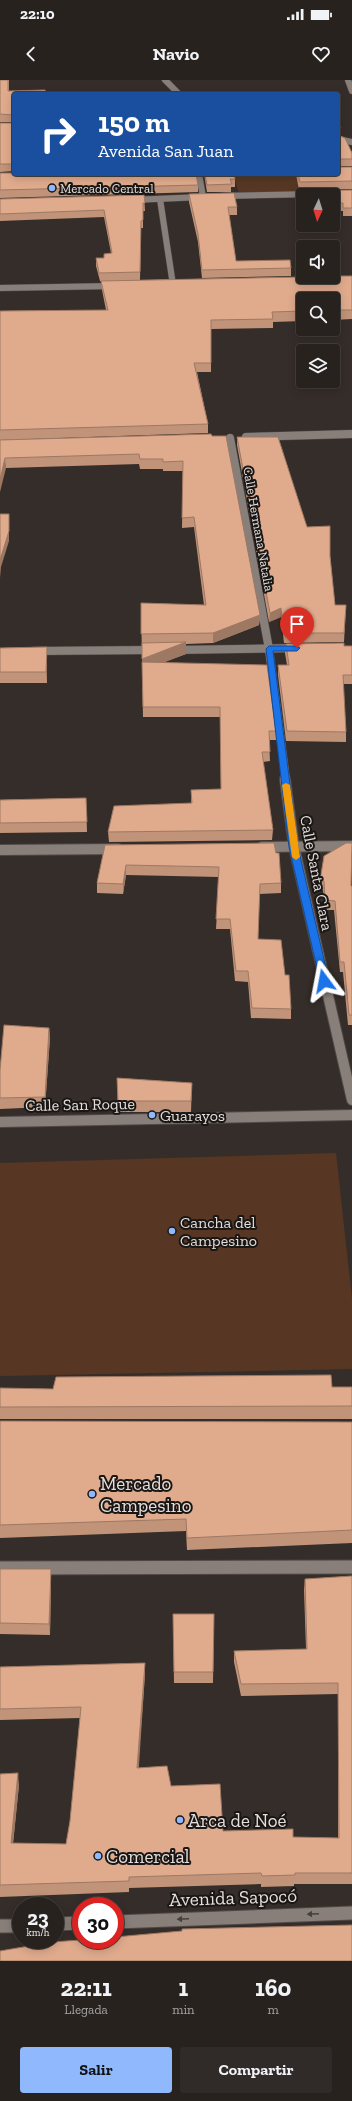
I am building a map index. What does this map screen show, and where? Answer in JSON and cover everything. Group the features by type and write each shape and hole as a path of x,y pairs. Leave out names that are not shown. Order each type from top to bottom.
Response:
{"street":[{"path":"165,80 177,92"},
{"path":"348,80 352,91"},
{"path":"340,139 352,142"},
{"path":"199,176 203,197"},
{"path":"122,200 296,195"},
{"path":"160,199 173,285"},
{"path":"165,285 181,285"},
{"path":"0,288 118,286"},
{"name":"Calle Hermana Natalia","path":"269,649 226,438 352,434"},
{"path":"24,651 307,648"},
{"name":"Calle Santa Clara","path":"269,649 294,847 352,1100"},
{"path":"254,847 352,846"},
{"path":"0,850 127,849"},
{"name":"Calle San Roque","path":"0,1122 352,1115"},
{"path":"0,1568 352,1567"},
{"name":"Avenida Sapocó","path":"124,1922 352,1913"},
{"path":"0,1926 12,1926"}],"shaded area":[{"path":"318,176 320,188 296,188 296,192 239,193 234,177"},
{"name":"Cancha del Campesino","path":"336,1153 352,1299 352,1369 0,1376 0,1163"}],"building":[{"path":"0,80 8,80 8,91 45,90 46,92 12,92 12,115 0,114"},
{"path":"0,123 12,123 12,164 0,164"},
{"path":"340,136 345,138 352,153 352,159 340,159"},
{"path":"340,167 352,167 352,181 300,182 298,176 340,176"},
{"path":"0,173 12,173 12,176 196,176 198,185 0,190"},
{"path":"205,176 234,176 235,179 230,179 232,184 207,185"},
{"path":"340,190 352,190 352,208 343,208 343,203 340,203"},
{"path":"234,193 237,207 228,207 236,261 290,260 291,268 202,270 198,234 189,194"},
{"path":"144,195 145,203 143,203 143,220 141,221 140,272 99,273 96,258 104,258 104,254 112,253 104,210 0,214 0,199"},
{"path":"340,276 352,276 352,310 340,310 340,292 296,292 296,311 272,312 273,319 211,320 211,363 194,363 208,424 0,430 0,311 108,310 101,281 296,277 296,284 340,284"},
{"path":"211,434 212,436 226,436 260,615 213,633 141,634 141,603 206,605 194,517 182,518 183,461 163,462 163,459 140,459 139,454 5,458 0,480 0,440"},
{"path":"237,437 278,437 307,527 330,526 330,556 335,605 346,605 344,633 284,633 281,608 270,613"},
{"path":"0,514 9,514 9,531 0,564"},
{"path":"186,642 142,659 142,643"},
{"path":"344,643 344,646 352,646 352,675 343,675 346,732 287,731 278,665 289,665 286,644"},
{"path":"47,647 46,672 0,672 0,648"},
{"path":"142,662 267,665 276,731 269,731 270,752 262,752 273,830 108,832 114,806 192,803 191,790 221,789 220,707 143,707"},
{"path":"86,798 87,822 0,823 0,800"},
{"path":"274,843 276,853 279,853 281,883 260,884 258,939 281,940 285,975 289,975 291,1009 252,1008 248,971 236,971 230,919 216,919 219,867 126,865 123,884 97,883 105,845"},
{"path":"346,843 352,843 352,1015 349,1015 344,962 340,962 335,901 325,900 324,881 320,881 324,856"},
{"path":"4,1025 49,1028 45,1097 0,1098 0,1070"},
{"path":"117,1078 192,1083 191,1101 118,1101"},
{"path":"331,1375 332,1387 352,1387 352,1406 0,1407 0,1388 53,1389 56,1377"},
{"path":"0,1421 352,1422 352,1530 187,1538 186,1519 0,1525"},
{"path":"0,1569 51,1569 49,1624 0,1623"},
{"path":"352,1576 352,1873 295,1873 295,1875 262,1876 261,1873 129,1877 129,1881 0,1885 0,1774 18,1773 11,1843 66,1844 70,1821 81,1707 0,1709 0,1667 145,1663 137,1768 167,1766 171,1786 220,1784 223,1831 293,1829 293,1837 339,1838 338,1683 241,1684 234,1651 307,1649 305,1579"},
{"path":"173,1614 214,1614 213,1672 174,1672"},
{"path":"352,1925 352,1961 0,1961 0,1951 12,1949 64,1949 64,1941 72,1941 72,1949 124,1949 124,1936 182,1931 182,1929"}],"slow traffic":[{"path":"286,785 296,857"}],"place":[{"name":"Mercado Central","path":"52,188"},
{"name":"Guarayos","path":"152,1115"},
{"name":"Cancha del Campesino","path":"172,1231"},
{"name":"Mercado Campesino","path":"92,1494"},
{"name":"Arca de Noé","path":"180,1820"},
{"name":"Comercial","path":"98,1856"}],"route":[{"path":"297,648 269,649 294,847 324,981"}]}
